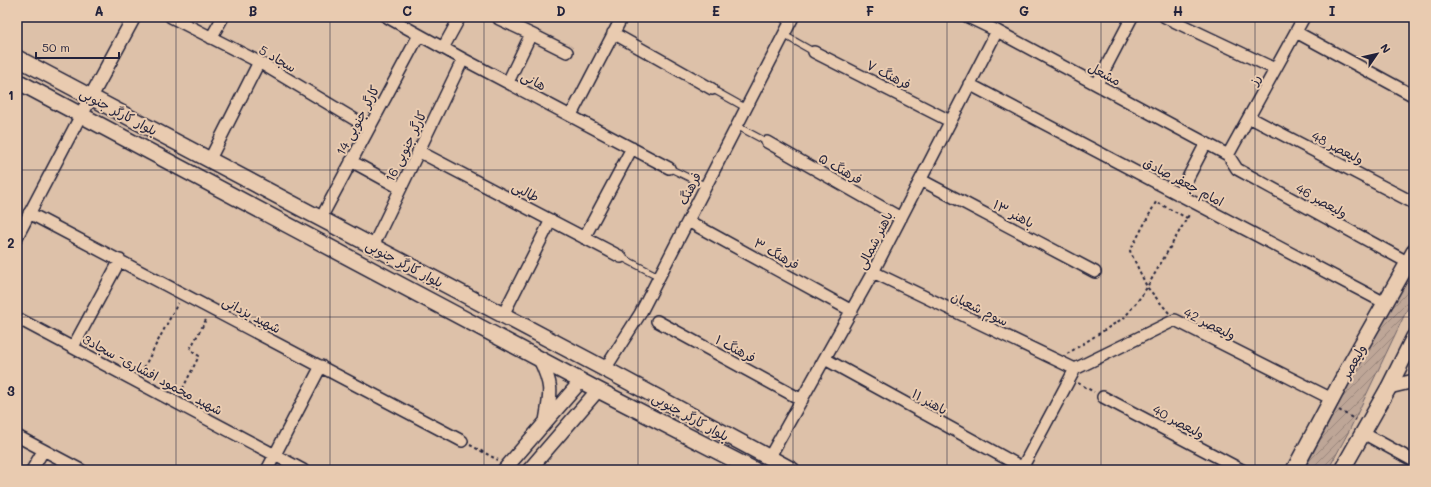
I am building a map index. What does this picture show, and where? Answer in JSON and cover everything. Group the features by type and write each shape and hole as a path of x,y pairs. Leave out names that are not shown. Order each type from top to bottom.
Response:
{"main road":[{"name":"بلوار کارگر جنوبی","path":"17,58 605,369 766,464 792,470"},
{"name":"بلوار کارگر جنوبی","path":"17,81 598,390 754,470"},
{"name":"ولیعصر","path":"1294,470 1411,258"},
{"path":"1342,470 1389,387 1414,337"},
{"path":"581,381 605,369"},
{"path":"598,390 605,369"}],"street":[{"path":"17,237 134,17"},
{"name":"سجاد 5","path":"171,17 258,62 369,128"},
{"path":"211,38 223,17"},
{"name":"هانی","path":"387,17 669,168"},
{"path":"443,48 460,17"},
{"path":"571,115 622,17"},
{"name":"مشعل","path":"968,17 1097,84 1228,155"},
{"path":"1097,84 1132,17"},
{"path":"1165,17 1275,69"},
{"name":"رز","path":"1228,155 1304,17"},
{"path":"499,19 567,52"},
{"name":"فرهنگ","path":"605,369 640,314 660,277 792,20"},
{"name":"باهنر شمالی","path":"766,464 873,272 997,31"},
{"path":"1296,32 1414,96"},
{"path":"613,33 712,89"},
{"path":"508,82 531,34"},
{"name":"کارگر جنوبی 14","path":"321,218 419,35"},
{"name":"فرهنگ ۷","path":"814,52 950,121"},
{"name":"کارگر جنوبی 16","path":"373,246 463,59"},
{"path":"210,159 258,62"},
{"name":"امام جعفر صادق","path":"969,84 1385,303"},
{"name":"ولیعصر 48","path":"1249,117 1414,203"},
{"name":"فرهنگ ۵","path":"766,142 901,218"},
{"path":"1180,195 1206,143"},
{"path":"584,238 632,148"},
{"name":"طالبی","path":"418,151 621,257"},
{"name":"ولیعصر 46","path":"1228,155 1237,169 1411,258"},
{"path":"352,161 400,188"},
{"name":"باهنر ۱۳","path":"920,180 1095,272"},
{"name":"شهید یزدانی","path":"29,212 462,441"},
{"path":"503,315 551,220"},
{"name":"فرهنگ ۳","path":"688,220 852,311"},
{"path":"73,347 120,260"},
{"name":"سوم شعبان","path":"873,272 1057,360 1073,374"},
{"name":"شهید محمود افشاری- سجاد3","path":"17,318 303,470"},
{"name":"ولیعصر 42","path":"1073,374 1174,320 1331,402"},
{"name":"فرهنگ ۱","path":"657,322 802,400"},
{"path":"540,359 548,376 551,387 546,422"},
{"name":"باهنر ۱۱","path":"824,359 1024,469"},
{"path":"267,470 321,366"},
{"path":"1024,469 1073,374"},
{"path":"506,468 581,381"},
{"path":"1389,387 1414,381"},
{"path":"529,470 598,390"},
{"name":"ولیعصر 40","path":"1103,397 1242,470"},
{"path":"1364,430 1414,461"},
{"path":"17,436 81,470"},
{"path":"32,470 43,451"}],"lane":[{"path":"780,17 792,20"},
{"path":"784,35 814,52"},
{"path":"712,89 746,108"},
{"path":"737,126 766,142"},
{"path":"669,168 706,186"},
{"path":"621,257 660,277"}],"path":[{"path":"1174,320 1147,287 1130,251 1156,202 1187,218"},
{"path":"1057,360 1125,317 1143,294 1195,203"},
{"path":"136,381 183,294"},
{"path":"176,402 200,356 190,349 212,309"},
{"path":"1073,374 1103,397"},
{"path":"1331,402 1364,430"},
{"path":"462,441 506,468"}],"shaded area":[{"path":"1408,278 1414,280 1414,295 1349,431 1328,470 1304,470 1399,290"}]}
